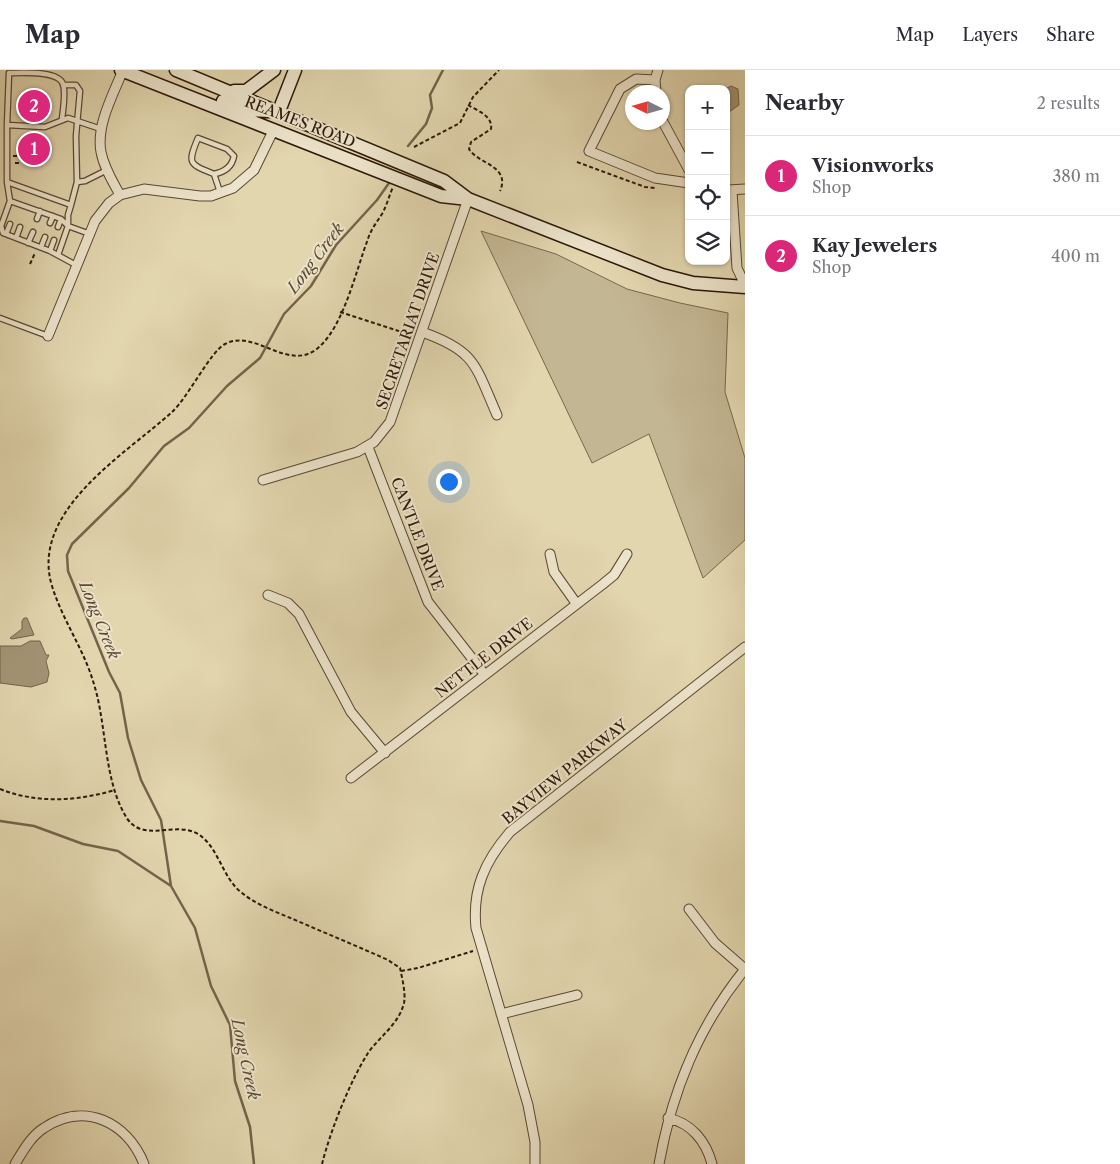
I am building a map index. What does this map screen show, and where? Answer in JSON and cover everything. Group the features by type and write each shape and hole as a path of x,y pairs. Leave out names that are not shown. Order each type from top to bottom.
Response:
{"main road":[{"name":"REAMES ROAD","path":"122,70 441,196 468,199 662,275 693,283 745,286"},
{"name":"REAMES ROAD","path":"176,70 230,90 444,181 468,199"},
{"path":"230,90 246,91 274,70"},
{"path":"184,93 197,92 247,110 279,111 295,70"},
{"path":"274,129 291,129 348,153 394,159"}],"street":[{"path":"120,195 107,170 101,153 101,129 122,70"},
{"path":"655,85 654,80 658,70"},
{"path":"654,80 636,79 620,89 590,151 655,178 685,182"},
{"path":"48,336 98,216 120,195 144,189 200,196 221,193 241,183 254,170 274,129"},
{"path":"667,130 685,163"},
{"path":"730,190 745,189"},
{"name":"SECRETARIAT DRIVE","path":"263,480 344,457 368,446 390,422 468,199"},
{"path":"730,200 737,268 745,286"},
{"path":"422,332 452,343 467,354 480,374 497,414"},
{"name":"CANTLE DRIVE","path":"368,446 428,602 485,675"},
{"path":"550,554 554,572 576,604"},
{"name":"NETTLE DRIVE","path":"351,778 385,754 614,575 627,554"},
{"path":"268,595 288,603 299,614 351,712 385,754"},
{"name":"BAYVIEW PARKWAY","path":"535,1164 535,1142 528,1105 476,928 475,914 480,880 494,851 510,832 745,647"},
{"path":"659,1164 668,1118 679,1084 698,1040 719,1004 745,969 715,943 690,910"},
{"path":"501,1014 577,995"},
{"path":"15,1164 27,1144 43,1128 60,1119 81,1116 104,1120 116,1125 136,1145 144,1164"},
{"path":"668,1118 678,1120 692,1130 705,1145 712,1164"}],"lane":[{"path":"62,119 63,85 58,77 48,74 8,73 7,182 10,201 1,230 6,234 50,251 77,266"},
{"path":"58,255 68,226 68,215 77,182 80,90 76,85 63,85"},
{"path":"7,125 45,127 62,119 78,120 101,129"},
{"path":"198,138 228,150 234,156 232,163 225,171 214,174 197,168 191,161 190,156 198,138"},
{"path":"77,182 85,181 107,170"},
{"path":"214,174 221,193"},
{"path":"7,182 71,205"},
{"path":"10,201 61,219 68,226 90,234"},
{"path":"15,210 17,204"},
{"path":"25,214 27,207"},
{"path":"37,219 40,211"},
{"path":"50,223 53,216"},
{"path":"58,227 61,219"},
{"path":"6,234 10,224"},
{"path":"16,238 20,227"},
{"path":"28,243 32,232"},
{"path":"39,247 45,236"},
{"path":"50,251 54,240"},
{"path":"0,318 48,336"}],"path":[{"path":"414,148 457,125 468,105 499,70"},
{"path":"468,105 488,117 491,122 491,129 471,142 468,148 472,154 489,163 500,174 502,183 500,191"},
{"path":"577,162 645,187 658,188"},
{"path":"322,1164 354,1080 370,1051 397,1018 404,1003 400,971 388,960 247,898 228,880 207,842 199,835 187,831 151,831 137,828 129,822 115,790 93,679 64,620 50,574 52,545 60,520 70,503 105,469 184,399 217,350 234,341 244,341 280,353 300,356 314,351 325,340 340,312 356,274 368,236 383,212 394,184"},
{"path":"30,264 39,247"},
{"path":"340,312 411,335"},
{"path":"0,788 25,797 57,799 84,797 115,790"},
{"path":"400,971 474,950"}],"shaded area":[{"path":"730,86 738,89 739,105 730,111"},
{"path":"481,231 556,254 627,289 728,313 725,392 745,458 745,540 703,578 649,434 592,463"},
{"path":"24,618 27,618 34,635 10,638 22,629"},
{"path":"30,641 40,641 46,655 49,655 46,661 49,673 47,682 31,687 0,683 0,646 21,646"}],"waterway":[{"name":"Long Creek","path":"408,146 426,124 432,108 430,95 443,70"},
{"name":"Long Creek","path":"254,1164 250,1127 235,1081 230,1025 211,986 195,928 171,886 161,820 141,780 128,738 120,693 109,672 68,571 67,555 72,544 129,488 164,446 189,428 227,386 260,358 284,314 311,286 336,245 377,200 389,183"},
{"path":"0,821 34,826 83,844 118,851 171,886"}],"place":[{"name":"Kay Jewelers","path":"34,106"},
{"name":"Visionworks","path":"34,149"}]}
